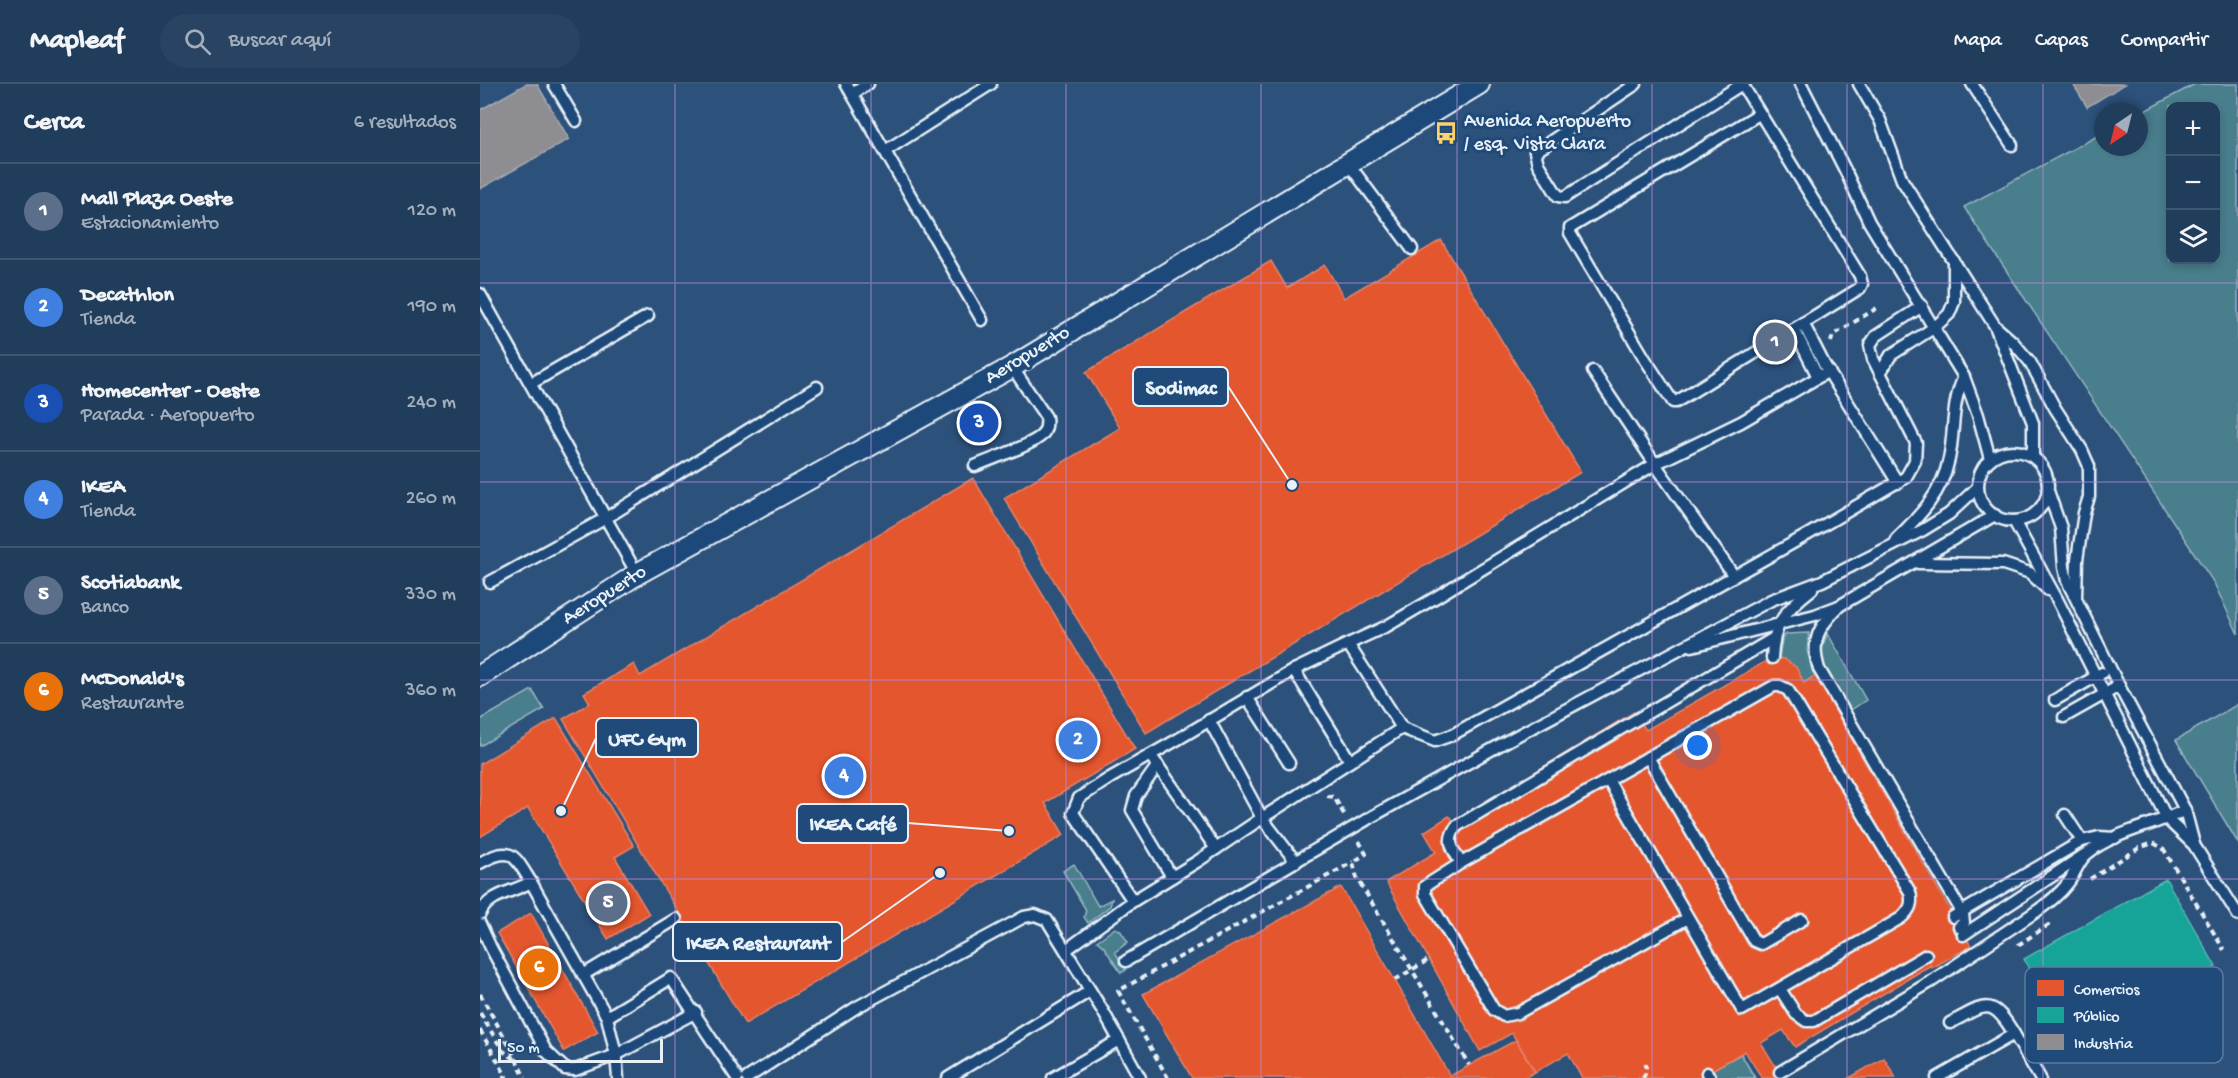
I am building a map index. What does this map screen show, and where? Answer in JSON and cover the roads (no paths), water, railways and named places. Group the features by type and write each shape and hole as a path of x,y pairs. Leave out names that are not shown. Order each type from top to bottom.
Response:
{"street":[{"name":"Aeropuerto","path":"480,676 637,574 1012,367 1479,84"}],"lane":[{"path":"554,84 576,121"},
{"path":"868,84 849,89 982,320"},
{"path":"885,151 991,84"},
{"path":"1636,84 1535,152 1538,164 1558,196 1565,197 1742,84 1862,281 1860,288 1673,402 1644,359 1569,230 1570,227 1759,114"},
{"path":"1801,84 1869,222 1964,376 1990,459"},
{"path":"1859,84 1880,120 1902,180 1995,326 2026,400 2033,423 2033,457"},
{"path":"1972,84 2012,145"},
{"path":"1348,163 1412,249"},
{"path":"1880,373 1891,355 1935,327 1950,314 1954,302 1954,261"},
{"path":"480,294 532,383 637,574"},
{"path":"1348,644 1402,728 1435,741 1452,735 1898,483 1906,477 1915,461 1916,443 1870,351 1873,340 1922,306"},
{"path":"532,383 648,316"},
{"path":"1798,326 1824,360 1898,483"},
{"path":"1798,326 1818,377"},
{"path":"1995,326 2030,362 2055,408 2082,450 2089,466 2089,497 2077,560 2076,600"},
{"path":"975,466 1028,443 1041,435 1047,425 1046,417 1012,367"},
{"path":"1593,371 1734,576"},
{"path":"1132,901 1073,813 1079,798 1294,670 1387,626 1655,464 1741,423 1829,371"},
{"path":"1888,546 1928,505 1944,479 1950,458 1955,399 1964,376"},
{"path":"490,582 606,518 817,387"},
{"path":"2048,491 2040,509 2024,519 2014,521 1995,515 1983,503 1978,487 1979,477 1990,459 2007,452 2025,453 2039,462 2046,476 2048,491 2061,528 2064,567 2076,600 2185,810 2194,844"},
{"path":"1126,961 1507,741 1772,600 1822,581 1923,530 1949,514 1978,487"},
{"path":"1674,651 1839,606 1995,515"},
{"path":"2014,521 2058,601 2167,819 2194,844 2238,915"},
{"path":"1915,563 1976,562 2012,567 2030,573 2039,579 2058,601"},
{"path":"1772,658 1778,624 1793,604 1822,581"},
{"path":"1839,606 1827,618 1817,636 1814,651 1819,669 1963,914 1964,923 1961,931 2086,853 2115,838 2185,810"},
{"path":"1461,863 1450,842 1450,836 1457,826 1774,638"},
{"path":"2055,700 2110,669"},
{"path":"1294,670 1350,761"},
{"path":"1608,780 1742,1010 1901,918 1910,908 1910,892 1788,690 1774,686 1461,863 1425,886 1425,894 1494,1010 1504,1016 1518,1013 1688,918"},
{"path":"2064,717 2119,686"},
{"path":"1247,698 1289,763"},
{"path":"1209,720 1262,818 1296,862"},
{"path":"1066,950 1132,901 1402,728"},
{"path":"1151,754 1215,849"},
{"path":"1648,757 1754,941 1761,944 1802,920"},
{"path":"1158,765 1136,796 1132,810 1172,877"},
{"path":"2065,815 2082,842"},
{"path":"1953,917 2082,842 2099,837 2115,838"},
{"path":"480,863 490,857 508,853 514,856 531,882 607,1017 616,1054 618,1078"},
{"path":"1780,1072 1932,981 2037,911 2052,900 2068,883 2086,853"},
{"path":"480,914 482,908 504,892 531,882"},
{"path":"747,1078 857,1007 1024,917 1035,915 1047,920 1140,1078"},
{"path":"583,975 676,919"},
{"path":"480,924 490,948 546,1052 565,1069 575,1070 616,1054 696,1012"},
{"path":"1780,989 1796,1014 1806,1021 1814,1021 1926,955"},
{"path":"607,1017 671,978 696,1012 737,1078"},
{"path":"948,1078 1090,991"},
{"path":"1950,1023 1979,1008 1990,1007 2003,1015 2025,1053"},
{"path":"1937,1078 2014,1034"},
{"path":"1053,1078 1119,1040"},
{"path":"2031,1063 2040,1078"}],"place":[{"name":"Avenida Aeropuerto / esq. Vista Clara","path":"1446,133"},
{"name":"Mall Plaza Oeste","path":"1775,342"},
{"name":"Homecenter - Oeste","path":"979,423"},
{"name":"Sodimac","path":"1292,485"},
{"name":"Decathlon","path":"1078,740"},
{"name":"IKEA","path":"844,776"},
{"name":"UFC Gym","path":"561,811"},
{"name":"IKEA Café","path":"1009,831"},
{"name":"IKEA Restaurant","path":"940,873"},
{"name":"Scotiabank","path":"608,903"},
{"name":"McDonald's","path":"539,968"}]}
